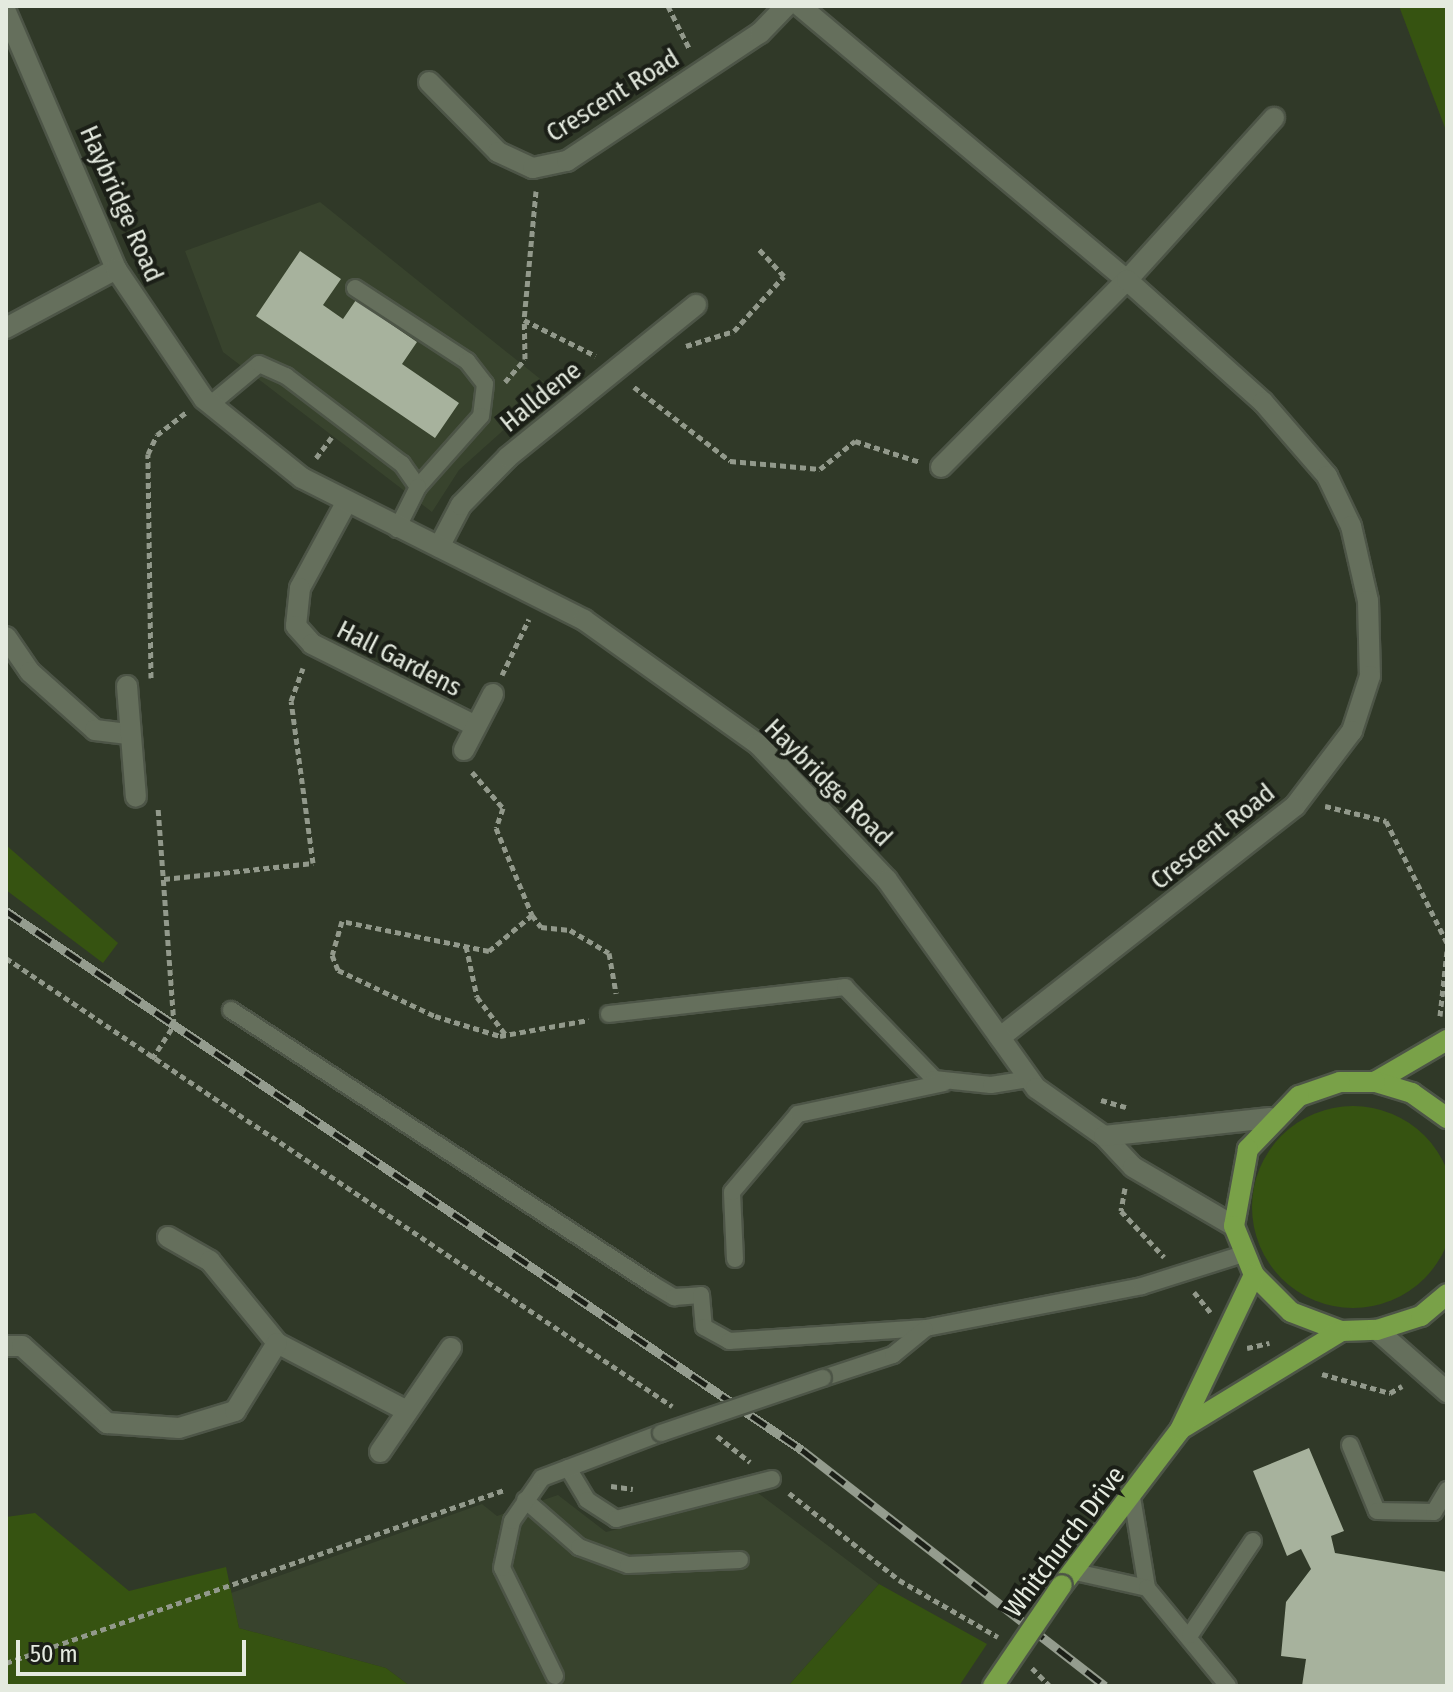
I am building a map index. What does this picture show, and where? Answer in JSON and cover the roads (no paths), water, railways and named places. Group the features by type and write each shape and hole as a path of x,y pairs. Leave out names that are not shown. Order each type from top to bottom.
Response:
{"main road":[{"path":"1375,1082 1443,1034"},
{"path":"1447,1118 1412,1093 1375,1082 1340,1082 1299,1096 1270,1118 1248,1149 1234,1226 1254,1275 1291,1312 1341,1331 1377,1330 1421,1316 1447,1294"},
{"name":"Whitchurch Drive","path":"993,1686 1066,1578 1132,1497 1180,1430 1254,1275"},
{"name":"Whitchurch Drive","path":"1180,1430 1284,1354 1341,1331"}],"street":[{"name":"Crescent Road","path":"429,82 498,152 538,167 567,161 701,72 786,6"},
{"name":"Crescent Road","path":"800,6 1127,280 1263,402 1327,476 1351,526 1368,601 1370,676 1352,731 1304,793 1000,1037"},
{"name":"Haybridge Road","path":"6,12 116,269 208,401 302,478 397,529 584,620 768,754 887,880 1027,1079 1104,1136 1133,1167 1234,1226"},
{"path":"941,467 1127,280 1274,118"},
{"path":"6,328 116,269"},
{"name":"Halldene","path":"439,547 461,505 508,457 696,305"},
{"name":"Hall Gardens","path":"346,503 300,588 296,626 312,644 476,726"},
{"path":"6,637 30,672 95,730 130,734"},
{"path":"127,686 136,797"},
{"name":"Hall Gardens","path":"464,750 493,694"},
{"path":"1104,1136 1270,1118"},
{"path":"168,1237 210,1261 277,1343 407,1411"},
{"path":"1377,1330 1427,1371 1447,1392"},
{"path":"6,1346 22,1346 107,1423 179,1428 235,1411 277,1343"},
{"path":"380,1452 451,1348"}],"lane":[{"path":"355,288 467,361 486,389 481,416 418,487 397,529"},
{"path":"208,401 259,364 344,420 402,464 418,487"},
{"path":"614,1014 845,987 934,1079 950,1082"},
{"path":"231,1010 652,1284 674,1297 701,1295 704,1327 729,1341 926,1328 1142,1286 1243,1254"},
{"path":"735,1259 732,1192 798,1114 950,1082 1027,1079"},
{"path":"555,1676 502,1568 525,1500 542,1478 661,1433 893,1355 926,1328"},
{"path":"1350,1445 1377,1511 1434,1512 1446,1496"},
{"path":"568,1468 587,1500 616,1519 772,1479"},
{"path":"1132,1497 1147,1588 1190,1635 1228,1686"},
{"path":"525,1500 579,1547 628,1565 740,1560"},
{"path":"1190,1635 1253,1541"},
{"path":"1066,1578 1147,1588"}],"railway":[{"path":"6,911 802,1450 1105,1686"}]}
